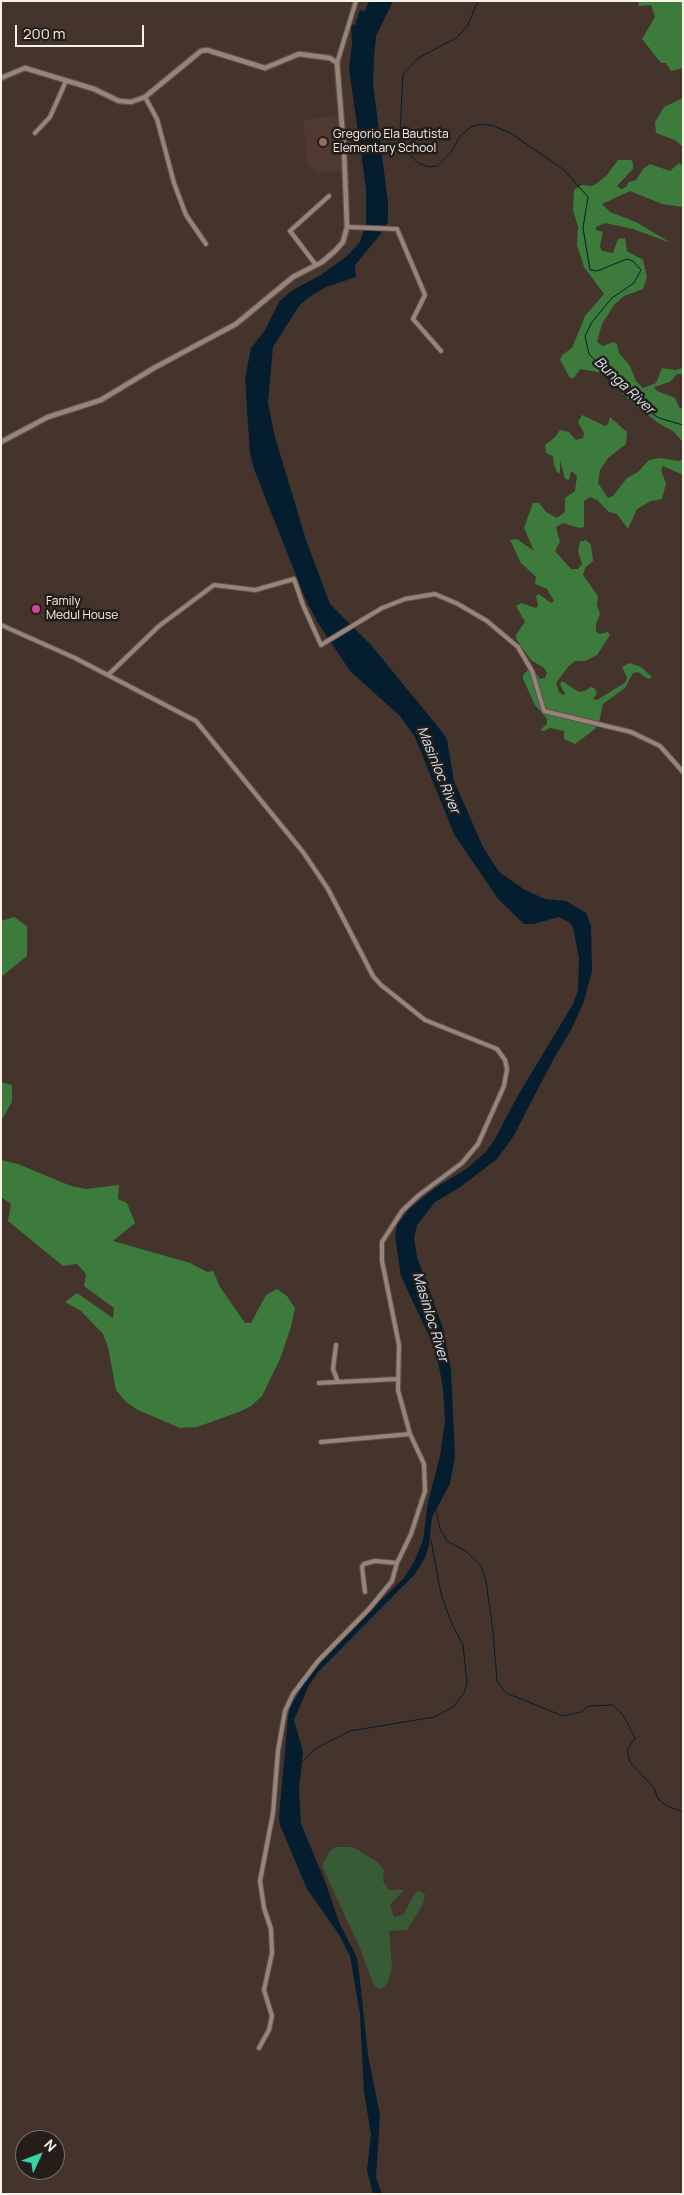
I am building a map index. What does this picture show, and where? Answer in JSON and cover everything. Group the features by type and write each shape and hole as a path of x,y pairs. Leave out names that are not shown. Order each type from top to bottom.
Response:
{"street":[{"path":"1,442 48,417 101,400 154,368 236,324 292,277 316,265 335,252 344,242 347,227 344,150 337,63 356,1"},
{"path":"1,78 25,68 94,89 119,101 131,102 145,97 201,51 207,50 265,68 300,54 330,58 337,63"},
{"path":"35,134 50,117 66,81"},
{"path":"145,97 157,119 174,183 186,215 206,244"},
{"path":"316,265 290,230 329,196"},
{"path":"347,227 397,229 425,295 413,319 441,351"},
{"path":"108,675 160,626 214,586 255,590 294,579 313,630 321,645 382,608 405,599 435,594 458,604 487,621 518,647 532,671 544,710 631,732 660,746 683,772"},
{"path":"1,625 75,658 196,721 303,852 328,889 373,976 392,996 425,1020 497,1049 505,1060 507,1069 504,1086 478,1144 462,1163 427,1189 402,1212 382,1242 382,1262 399,1345 397,1379 410,1434 424,1464 425,1491 413,1528 396,1563 392,1581 387,1589 318,1661 293,1694 285,1711 278,1751 273,1813 260,1881 264,1908 271,1929 272,1954 264,1990 272,2016 269,2030 259,2048"},
{"path":"336,1344 333,1369 338,1382"},
{"path":"319,1383 397,1379"},
{"path":"321,1442 410,1434"},
{"path":"365,1592 362,1568 364,1564 375,1561 396,1563"}],"shaded area":[{"name":"Gregorio Ela Bautista Elementary School","path":"339,115 344,171 317,172 307,165 303,120"}],"green space":[{"path":"638,1 683,1 683,68 671,71 666,63 661,63 642,39 655,17 651,5 639,6"},
{"path":"683,98 683,147 675,140 656,133 655,122 664,107"},
{"path":"618,160 631,160 633,163 633,169 617,186 621,189 626,187 629,182 636,180 644,168 650,164 670,171 679,163 683,166 683,207 662,204 630,191 602,204 610,212 636,222 671,243 633,229 605,223 596,227 596,230 603,232 600,246 602,251 613,253 618,239 625,238 627,251 643,260 647,277 643,289 624,296 614,305 602,324 597,342 603,346 613,342 617,344 619,353 630,366 636,381 643,388 656,383 662,368 675,370 683,368 683,374 677,374 670,382 654,387 657,391 675,398 680,409 683,407 683,442 673,431 658,423 630,401 603,373 580,369 574,378 570,378 560,360 562,355 572,348 585,316 604,294 584,267 577,245 578,227 573,210 574,190 582,185 591,186 596,184 607,175"},
{"path":"582,415 605,426 608,424 610,417 627,432 626,444 608,458 600,470 598,483 608,498 613,496 627,478 638,472 649,460 660,458 679,461 683,459 683,475 663,466 661,470 666,484 662,499 651,501 637,509 628,529 617,514 609,512 597,500 590,497 584,501 584,527 579,528 563,523 556,527 560,542 555,551 571,569 578,569 582,564 578,551 580,542 586,540 591,545 593,561 585,568 583,575 598,596 597,605 600,614 596,624 596,631 599,634 608,632 610,635 597,655 585,661 575,661 568,667 556,683 559,692 563,695 565,694 560,684 562,681 579,692 591,687 597,693 593,699 597,700 626,682 627,677 622,667 629,663 641,667 652,677 648,679 638,672 633,673 625,688 603,704 599,722 595,729 575,744 564,739 564,731 550,728 544,731 540,730 547,724 547,719 535,705 523,679 523,675 530,668 533,669 540,679 545,678 547,673 544,668 531,660 516,639 516,635 525,622 516,606 521,603 536,608 538,606 536,596 539,594 551,603 554,601 547,589 535,584 536,577 521,563 510,540 517,539 534,551 524,528 533,503 539,503 546,512 557,518 565,512 565,498 575,491 577,476 571,471 569,480 565,479 560,460 560,473 557,472 553,456 546,453 545,445 560,430 569,432 576,440 583,438 584,433 578,422"},
{"path":"14,917 27,926 27,956 1,977 1,921"},
{"path":"1,1082 12,1085 12,1102 1,1121"},
{"path":"1,1160 18,1164 71,1186 86,1189 119,1185 118,1199 127,1203 135,1223 113,1241 190,1263 207,1272 213,1271 220,1287 245,1323 251,1323 266,1295 277,1289 287,1296 295,1308 291,1327 280,1359 262,1396 251,1406 239,1412 197,1427 180,1428 138,1410 126,1402 116,1390 108,1347 103,1334 81,1311 65,1302 77,1293 113,1318 114,1308 84,1286 86,1274 77,1264 63,1266 8,1221 11,1204 1,1197"},
{"path":"336,1847 351,1847 360,1851 378,1863 384,1870 383,1881 389,1890 404,1890 390,1905 394,1917 403,1915 415,1893 419,1891 425,1894 423,1904 407,1930 389,1931 392,1966 388,1983 381,1989 376,1988 372,1981 360,1948 322,1866 330,1851"}],"water":[{"name":"Masinloc River","path":"369,1 393,1 376,36 373,83 388,203 388,222 380,235 355,265 356,277 326,287 309,297 299,306 273,347 268,403 275,437 306,540 330,604 371,645 443,733 447,740 454,781 483,847 499,872 525,890 545,899 566,901 586,913 591,925 592,971 584,1001 572,1028 513,1137 497,1159 459,1188 435,1202 417,1225 414,1238 417,1257 443,1328 451,1370 455,1456 450,1484 432,1517 429,1545 425,1558 415,1574 318,1672 308,1687 294,1720 303,1752 299,1790 301,1824 326,1884 339,1922 357,1958 368,2055 380,2115 376,2178 382,2194 373,2194 367,2170 371,2134 364,2092 360,2014 350,1956 340,1936 307,1889 280,1825 279,1816 288,1718 290,1707 308,1677 347,1633 404,1578 415,1560 423,1540 428,1502 440,1456 445,1421 443,1388 436,1351 401,1276 395,1236 397,1225 409,1209 435,1188 466,1169 486,1152 495,1139 517,1097 573,1004 578,990 579,958 573,927 569,922 559,917 534,924 524,924 498,899 454,834 415,737 400,716 350,671 318,623 305,598 254,469 250,454 245,379 251,348 264,332 279,302 291,291 321,275 347,256 360,242 366,224 366,189 349,68 352,44 351,24 355,25 360,10 365,11"}],"waterway":[{"name":"Bunga River","path":"478,1 467,27 456,38 418,58 403,74 400,131 406,151 418,163 429,167 437,166 451,152 460,136 471,127 482,124 494,126 512,134 564,170 588,197 583,228 590,270 597,271 627,259 633,261 641,270 634,283 612,298 592,322 585,336 589,354 642,407 659,418 683,425"},
{"path":"436,1509 440,1529 447,1541 467,1552 481,1566 486,1581 497,1681 506,1693 563,1716 581,1712 589,1706 613,1705 623,1715 635,1738 627,1750 630,1762 654,1788 658,1799 667,1806 683,1812"},
{"path":"302,1762 315,1749 350,1731 434,1717 453,1707 464,1693 467,1684 463,1645 451,1622 441,1594 431,1540"}],"place":[{"name":"Gregorio Ela Bautista Elementary School","path":"323,142"},
{"name":"Family Medul House","path":"36,609"}]}
